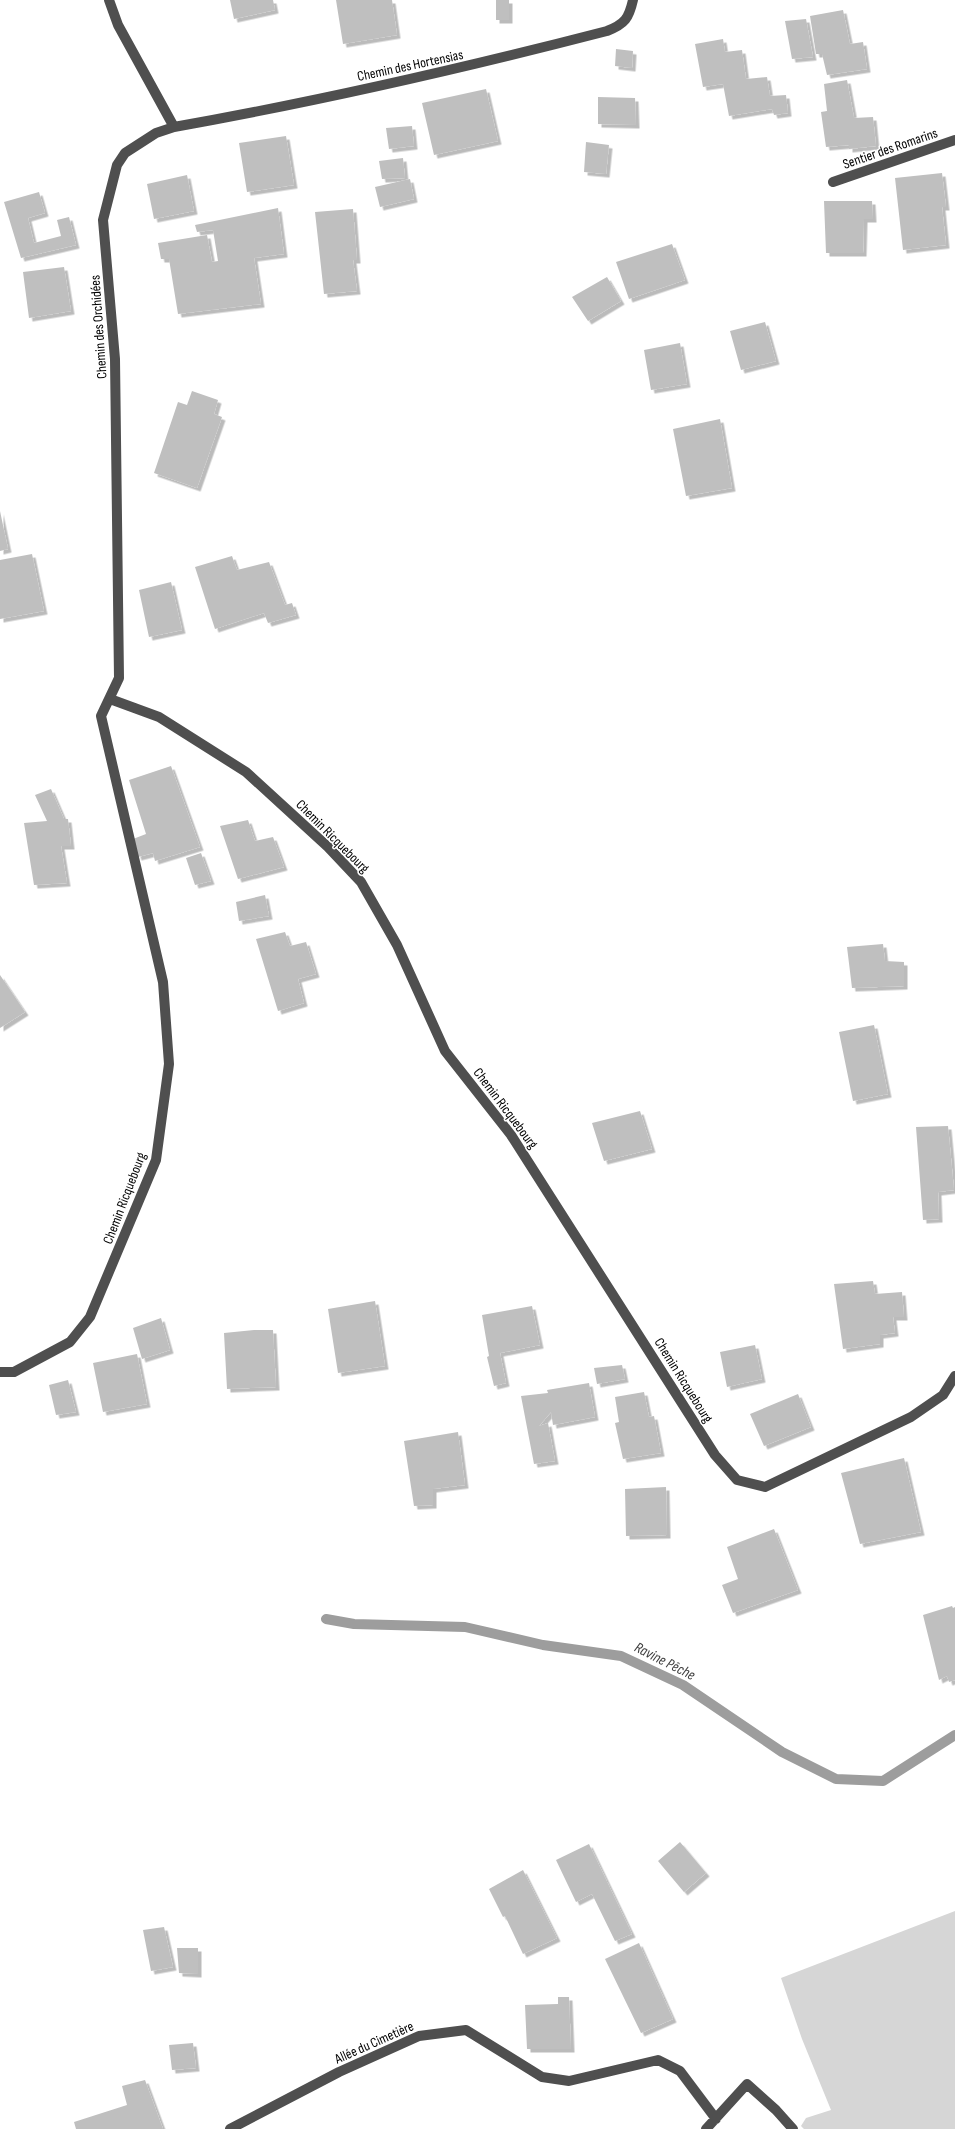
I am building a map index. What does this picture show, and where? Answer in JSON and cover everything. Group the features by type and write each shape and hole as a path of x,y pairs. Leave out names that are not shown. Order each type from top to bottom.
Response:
{"street":[{"path":"109,0 118,26 174,127"},
{"name":"Chemin des Hortensias","path":"174,127 267,110 443,72 607,31 619,26 629,15 633,0"},
{"name":"Chemin des Orchidées","path":"110,699 120,678 115,359 104,220 117,165 125,153 156,133 174,127"},
{"name":"Sentier des Romarins","path":"833,182 955,140"},
{"name":"Chemin Ricquebourg","path":"0,1372 14,1372 70,1342 90,1317 156,1160 169,1064 163,982 101,716 110,699 158,717 246,772 328,847 361,882 397,946 445,1051 511,1135 714,1455 737,1480 765,1487 807,1467 911,1417 943,1395 955,1376"},
{"name":"Allée du Cimetière","path":"230,2129 339,2072 419,2036 466,2030 542,2077 570,2081 658,2060 680,2071 716,2119"},
{"path":"706,2129 747,2084 776,2110 793,2129"}],"shaded area":[{"path":"955,1911 955,2129 804,2129 801,2126 806,2118 831,2110 802,2039 781,1978"}],"building":[{"path":"230,0 273,0 275,10 234,19"},
{"path":"336,0 392,0 397,35 343,44"},
{"path":"496,0 509,0 509,20 496,20"},
{"path":"843,10 850,44 863,42 867,69 827,75 822,54 816,54 810,16"},
{"path":"806,19 813,57 792,59 785,21"},
{"path":"723,39 725,52 742,50 746,79 767,77 770,96 786,95 788,113 774,115 772,109 729,116 723,84 703,87 695,44"},
{"path":"616,49 633,51 632,68 615,66"},
{"path":"847,80 854,118 873,117 876,146 849,149 849,145 826,147 821,112 827,111 824,84"},
{"path":"486,89 498,141 434,155 422,103"},
{"path":"598,97 635,98 636,125 598,124"},
{"path":"412,126 414,146 389,149 386,128"},
{"path":"286,136 294,185 247,192 239,143"},
{"path":"586,142 609,145 606,174 584,172"},
{"path":"403,158 405,178 382,179 379,161"},
{"path":"942,173 946,207 942,207 946,245 903,250 895,178"},
{"path":"187,175 194,211 154,219 147,184"},
{"path":"410,179 414,199 380,207 375,187"},
{"path":"39,192 45,213 28,218 34,243 61,236 57,220 69,217 76,245 21,258 4,202"},
{"path":"824,201 872,201 873,219 864,219 863,253 826,253"},
{"path":"278,208 284,254 254,258 261,304 178,314 169,259 161,259 158,243 207,235 212,262 218,261 213,230 197,232 195,225"},
{"path":"353,209 357,260 353,260 357,291 324,294 315,212"},
{"path":"672,244 685,280 629,299 616,262"},
{"path":"64,267 71,311 29,318 23,272"},
{"path":"607,277 621,301 588,321 572,297"},
{"path":"765,322 776,361 741,370 730,331"},
{"path":"680,343 687,384 651,390 644,350"},
{"path":"192,391 218,400 214,414 222,417 197,488 154,473 178,402 187,405"},
{"path":"720,419 732,488 686,496 673,429"},
{"path":"0,511 8,549 0,551"},
{"path":"32,554 44,611 0,619 0,560"},
{"path":"232,556 237,570 269,562 285,605 292,603 296,615 268,623 264,613 215,629 195,567"},
{"path":"171,582 182,630 149,637 139,590"},
{"path":"171,766 200,847 155,861 153,853 138,857 133,839 146,834 129,780"},
{"path":"51,789 64,819 68,819 71,846 61,846 67,883 34,885 24,823 47,821 35,795"},
{"path":"248,820 255,841 273,837 284,867 238,879 220,826"},
{"path":"201,853 211,881 195,885 186,858"},
{"path":"265,895 269,916 239,921 236,902"},
{"path":"285,932 290,946 306,942 316,974 298,979 304,1003 278,1011 256,939"},
{"path":"883,944 885,961 904,962 904,986 852,988 847,947"},
{"path":"0,975 25,1012 0,1028"},
{"path":"874,1025 888,1094 853,1101 839,1032"},
{"path":"640,1111 652,1149 604,1161 592,1123"},
{"path":"948,1126 954,1190 938,1192 939,1219 923,1220 916,1127"},
{"path":"873,1281 875,1294 902,1292 904,1317 893,1317 895,1333 880,1335 880,1344 843,1349 834,1284"},
{"path":"375,1301 385,1366 338,1373 328,1309"},
{"path":"532,1306 540,1345 500,1353 506,1383 494,1386 487,1357 489,1356 482,1315"},
{"path":"161,1318 170,1350 142,1359 133,1328"},
{"path":"273,1330 276,1387 227,1389 224,1333"},
{"path":"755,1345 762,1379 727,1387 720,1352"},
{"path":"137,1354 147,1404 103,1412 93,1363"},
{"path":"622,1365 625,1379 597,1384 594,1368"},
{"path":"68,1380 76,1412 56,1415 49,1385"},
{"path":"589,1383 595,1417 553,1425 551,1412 539,1426 548,1423 555,1461 534,1464 521,1396 548,1393 547,1390"},
{"path":"644,1392 649,1417 654,1416 661,1453 623,1459 615,1423 619,1422 615,1397"},
{"path":"798,1394 811,1427 764,1446 750,1414"},
{"path":"458,1432 465,1485 433,1489 433,1505 414,1506 404,1441"},
{"path":"904,1458 921,1532 860,1544 841,1473"},
{"path":"666,1487 667,1535 626,1536 625,1489"},
{"path":"774,1529 798,1590 733,1613 722,1585 738,1579 727,1547"},
{"path":"952,1606 953,1608 955,1607 955,1680 949,1682 947,1676 939,1680 923,1615"},
{"path":"680,1842 706,1873 684,1892 658,1861"},
{"path":"589,1844 632,1934 615,1941 592,1894 576,1902 556,1860"},
{"path":"523,1870 557,1938 523,1954 505,1916 503,1917 489,1889"},
{"path":"164,1927 173,1967 151,1971 143,1930"},
{"path":"639,1943 673,2019 641,2033 605,1959"},
{"path":"177,1948 198,1948 198,1974 179,1973"},
{"path":"558,1997 569,1997 571,2049 527,2049 525,2005 558,2004"},
{"path":"193,2043 196,2068 172,2070 169,2045"},
{"path":"145,2080 163,2129 76,2129 74,2122 127,2105 122,2086"}],"waterway":[{"name":"Ravine Pêche","path":"326,1619 354,1624 465,1627 543,1645 621,1656 683,1685 782,1752 836,1779 883,1781 955,1735"}]}
